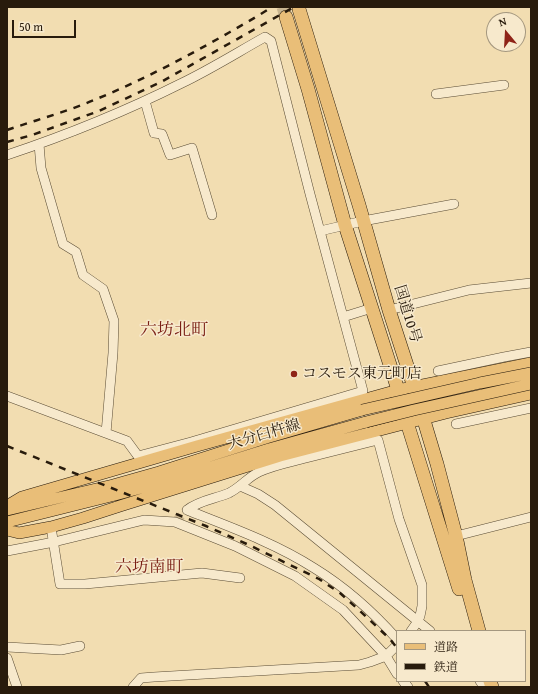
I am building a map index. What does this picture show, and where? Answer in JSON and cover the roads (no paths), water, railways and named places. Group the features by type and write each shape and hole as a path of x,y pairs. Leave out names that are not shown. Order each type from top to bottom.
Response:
{"highway":[{"name":"国道10号","path":"299,9 389,310 414,388 422,419 437,464 479,630"},
{"name":"国道10号","path":"286,17 310,96 345,225 398,390 472,630"}],"main road":[{"path":"7,506 22,497 187,446 398,390 414,388 509,361 531,363"},
{"name":"大分臼杵線","path":"7,510 113,485 362,410 531,373"},
{"path":"7,530 19,533 51,527 280,456 407,422 530,393"},
{"name":"大分臼杵線","path":"7,522 122,494 268,449 414,410 530,393"}],"street":[{"path":"7,155 121,112 184,83 265,37 272,41 320,232 363,391 187,446 138,456 127,441 7,396"},
{"path":"436,94 504,85"},
{"path":"145,101 154,133 162,134 170,155 192,148 212,215"},
{"path":"39,144 41,168 63,244 76,252 83,275 103,289 114,321 113,353 106,433"},
{"path":"320,232 363,221 454,204"},
{"path":"389,310 469,290 531,283"},
{"path":"343,317 372,308"},
{"path":"438,371 509,361 531,352"},
{"path":"456,424 531,408"},
{"path":"396,638 354,597 315,568 276,547 187,510 198,503 231,492 249,478 274,466 378,440 400,519 422,585 422,606 418,622 412,630"},
{"path":"240,486 258,494 275,505 429,630"},
{"path":"456,536 531,517"},
{"path":"7,551 54,542 144,520 175,522 235,546 295,576 343,610 386,656 396,672"},
{"path":"51,527 60,584 85,584 202,573 240,578"},
{"path":"7,647 61,650 80,646"},
{"path":"133,687 141,678 359,665 386,656 396,646"},
{"path":"7,658 17,687"}],"tunnel":[{"path":"283,7 286,17"},
{"path":"175,522 187,510"}],"railway":[{"path":"7,130 73,108 129,85 197,50 272,7"},
{"path":"7,142 32,135 99,111 161,82 294,7"},
{"path":"7,446 206,526 319,579 340,593 390,639 396,647"},
{"path":"426,682 429,687"}],"place":[{"name":"コスモス東元町店","path":"294,374"}],"district":[{"name":"六坊北町","path":"174,331"},
{"name":"六坊南町","path":"149,568"}]}
